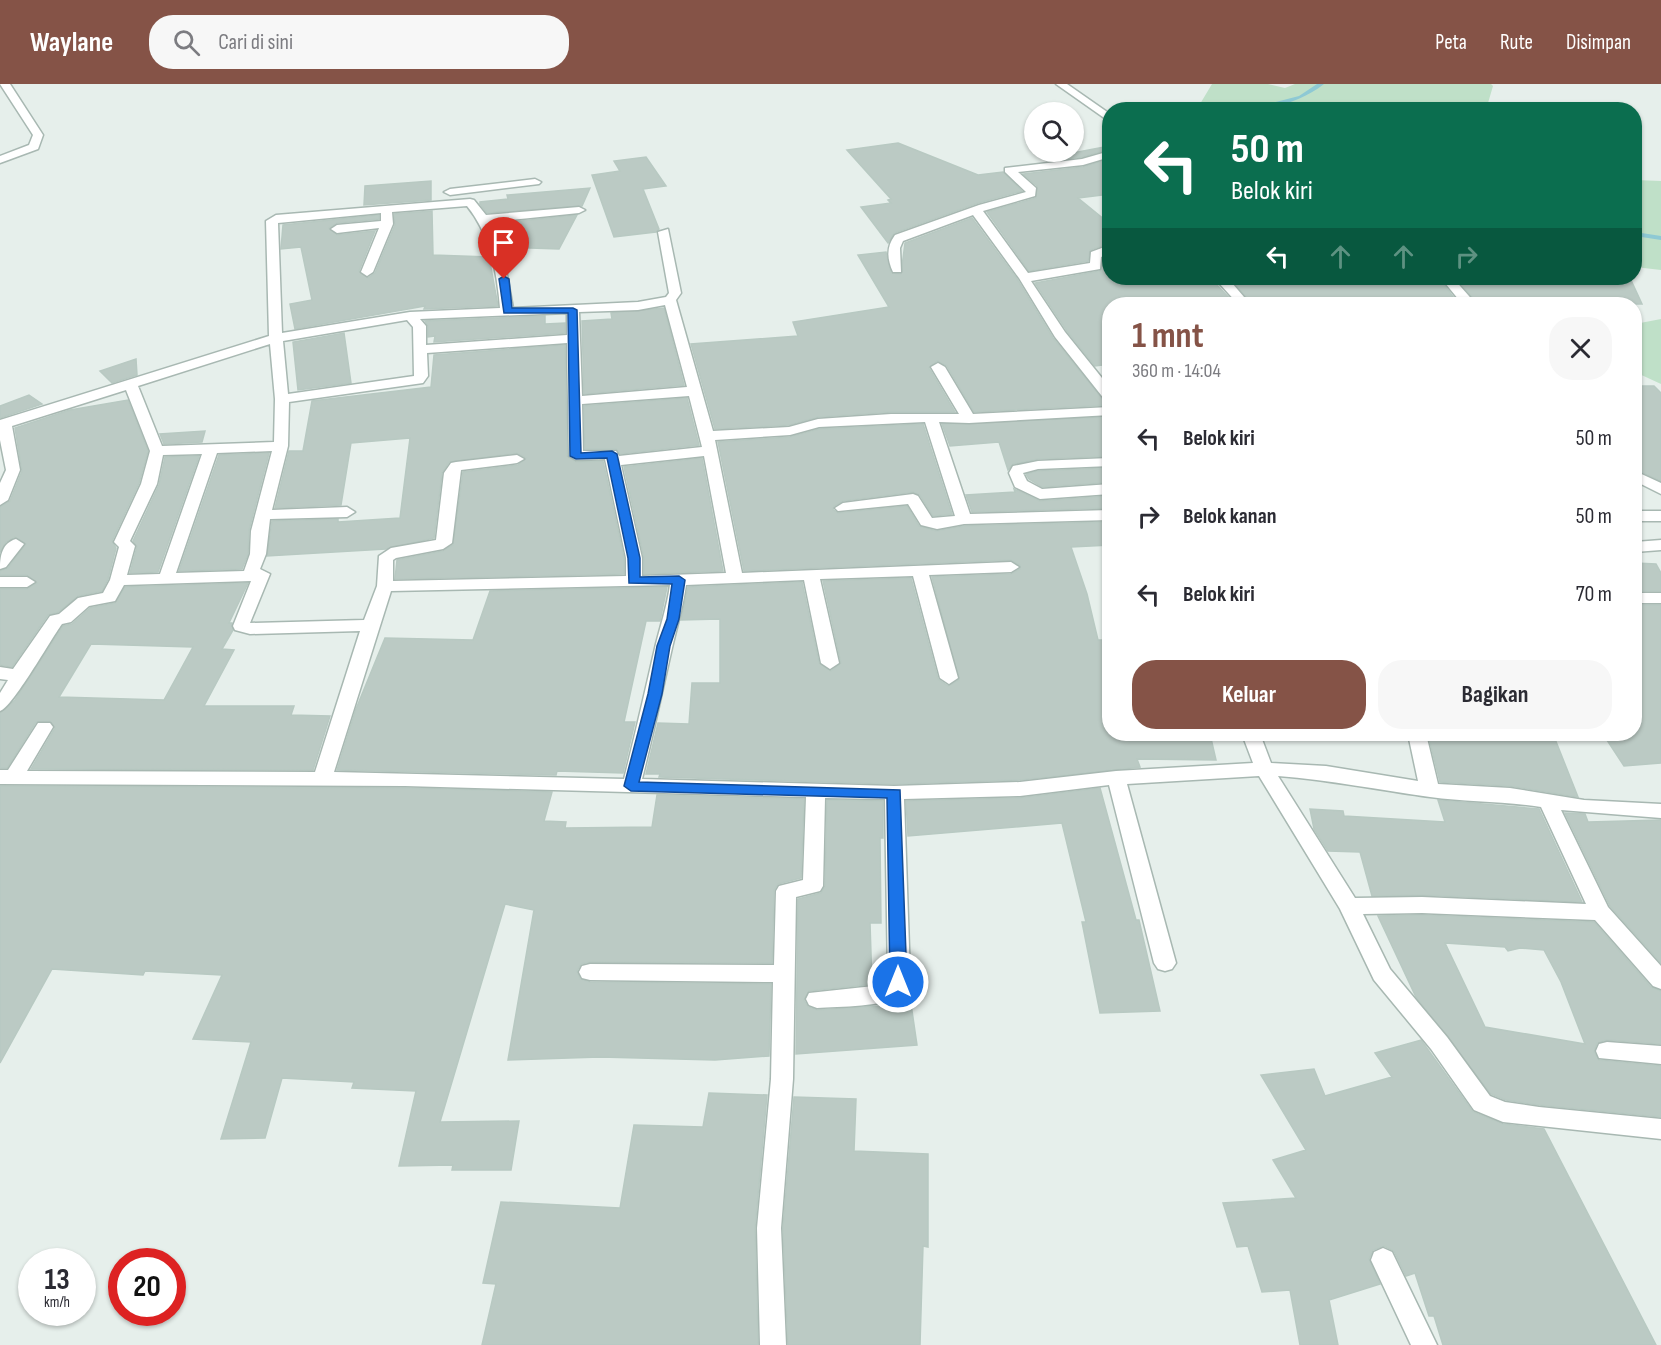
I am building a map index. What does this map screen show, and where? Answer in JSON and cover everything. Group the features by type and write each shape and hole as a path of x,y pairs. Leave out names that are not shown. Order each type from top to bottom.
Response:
{"street":[{"path":"0,160 34,147 38,135 5,84"},
{"path":"1061,84 1102,113"},
{"path":"897,268 894,252 896,241 976,210 1031,194 1032,190 1009,170 1083,162 1102,156"},
{"path":"444,203 443,194 446,192 535,182"},
{"path":"250,576 258,554 259,531 281,446 282,399 276,338 273,220 386,207 470,201 497,253 504,279 507,310"},
{"path":"367,272 387,224 386,207"},
{"path":"481,219 579,210"},
{"path":"976,210 1025,278 1024,284 1102,387"},
{"path":"337,229 387,224"},
{"path":"0,500 14,470 2,424 276,338 410,316 638,306 670,300 675,293 664,232"},
{"path":"1025,278 1096,266 1095,255 1102,252"},
{"path":"1228,285 1238,297"},
{"path":"1453,285 1464,297"},
{"path":"670,300 718,480 735,578"},
{"path":"573,310 573,401 576,456 612,454 634,558 634,580"},
{"path":"282,399 418,380 421,376 419,326 410,316"},
{"path":"420,349 574,339"},
{"path":"938,367 969,419"},
{"path":"0,705 14,687 9,674 56,620 66,618 84,602 109,597 118,580 128,546 122,542 149,484 157,451 130,382"},
{"path":"573,401 694,391"},
{"path":"613,461 790,431 818,423 891,418 969,419 1102,411"},
{"path":"931,419 964,519"},
{"path":"157,451 281,446"},
{"path":"166,579 211,448"},
{"path":"322,780 370,625 385,586 385,559 394,552 429,549 444,543 452,470 456,466 518,459"},
{"path":"1102,462 1038,465 1018,470 1016,473 1020,484 1040,494 1102,490"},
{"path":"1642,479 1661,489"},
{"path":"843,508 913,499 920,519 926,523 964,519 1102,515"},
{"path":"264,515 347,512"},
{"path":"1642,516 1661,516"},
{"path":"0,564 16,544"},
{"path":"1642,546 1661,545"},
{"path":"385,586 679,580 1011,567"},
{"path":"920,570 949,678"},
{"path":"118,580 262,574 241,626 244,628 370,625"},
{"path":"811,574 830,663"},
{"path":"631,786 655,694 664,646 673,619 679,580"},
{"path":"0,582 27,582"},
{"path":"1642,598 1661,598"},
{"path":"7,777 44,727"},
{"path":"1254,741 1264,769 1348,906 1382,974 1439,1043 1482,1103 1503,1112 1661,1129"},
{"path":"1419,741 1430,790"},
{"path":"7,777 405,779 894,793 1020,789 1116,778 1264,769 1326,773 1430,790 1547,800 1596,808 1661,811"},
{"path":"1116,778 1165,963"},
{"path":"773,1345 769,1228 782,1079 786,891 813,886 816,791"},
{"path":"817,999 886,993 897,987 899,977 894,793"},
{"path":"1547,800 1600,912 1661,980"},
{"path":"1348,906 1422,905 1600,912"},
{"path":"590,972 785,974"},
{"path":"1607,1051 1661,1055"},
{"path":"1383,1260 1424,1345"}],"green space":[{"path":"1212,84 1268,84 1285,88 1295,84 1491,84 1493,86 1488,102 1201,102"},
{"path":"1642,180 1661,181 1661,270 1642,268"},
{"path":"1661,319 1661,384 1642,375 1642,323"}],"building":[{"path":"898,143 978,175 1003,172 1022,191 978,203 894,233 888,243 861,207 891,203 888,200 891,199 847,150"},
{"path":"1102,147 1102,151 1084,156 1084,151"},
{"path":"646,157 666,186 643,189 659,229 656,232 614,237 592,175 620,171 614,161"},
{"path":"1102,161 1102,195 1078,198 1102,218 1102,246 1090,250 1088,261 1029,271 987,212 1036,198 1037,186 1023,174 1083,167"},
{"path":"431,181 431,200 364,205 365,186"},
{"path":"590,188 582,206 487,213 480,204 480,202 508,199 507,195"},
{"path":"432,211 433,255 489,257 498,306 424,309 425,306 295,329 290,304 312,300 301,247 281,249 283,225 379,215 379,219 337,223 329,228 337,235 375,231 359,271 368,278 375,273 395,225 394,214"},
{"path":"577,215 559,249 503,247 493,224"},
{"path":"972,218 1017,279 1053,338 1102,399 1102,405 974,412 947,366 937,361 929,368 955,412 891,412 818,417 789,425 715,429 691,344 798,336 793,322 889,307 858,255 886,252 891,273 901,274 905,243"},
{"path":"1102,263 1102,285 1217,285 1228,297 1102,297 1102,365 1095,366 1067,331 1035,283 1100,271"},
{"path":"1236,285 1444,285 1453,297 1246,297"},
{"path":"1462,285 1633,285 1639,297 1472,297"},
{"path":"664,308 684,385 584,394 582,321 612,319 611,313"},
{"path":"545,316 545,324 565,323 565,333 434,342 435,336 428,337 428,326 425,321"},
{"path":"344,333 351,383 298,390 293,342"},
{"path":"565,345 567,456 576,462 603,461 624,558 624,574 395,579 397,560 443,551 453,545 463,472 518,465 526,458 517,453 449,462 442,473 434,538 386,549 267,556 272,521 338,519 338,522 400,518 410,438 351,443 341,505 275,508 289,451 303,451 312,401 431,387 434,355"},
{"path":"136,359 137,375 112,383 100,371"},
{"path":"1642,386 1654,386 1661,393 1661,481 1642,472"},
{"path":"29,395 42,404 0,418 0,406"},
{"path":"687,398 699,445 620,454 616,449 585,449 584,406"},
{"path":"128,400 148,451 139,483 112,541 116,548 108,579 102,591 78,596 58,612 48,615 12,667 0,665 0,589 27,589 37,583 27,575 0,575 0,571 8,568 26,544 15,537 6,542 0,552 0,507 10,501 22,471 15,428 70,410"},
{"path":"1102,417 1102,456 1038,459 1013,464 1008,470 999,442 950,446 942,424"},
{"path":"923,424 952,514 933,516 920,495 913,492 843,501 834,506 833,510 838,513 907,506 919,526 936,531 964,526 1102,522 1102,545 1071,547 1087,594 1098,640 1102,640 1102,741 1212,741 1216,760 1137,759 1140,767 1020,780 894,784 659,777 660,774 646,774 658,723 689,724 692,683 720,683 720,619 681,620 688,587 802,582 819,663 831,671 841,663 823,581 911,578 938,679 948,686 959,680 932,577 1011,574 1020,569 1020,565 1011,560 744,571 718,442 790,437 819,429"},
{"path":"205,431 202,442 164,444 160,434"},
{"path":"269,453 249,530 248,554 242,569 179,571 219,455"},
{"path":"199,456 158,572 130,573 137,547 133,541 159,485 165,457"},
{"path":"702,458 723,571 644,574 644,558 624,467"},
{"path":"1102,468 1102,483 1042,487 1029,479 1026,474 1038,471"},
{"path":"1014,489 1040,501 1102,497 1102,508 972,512 966,495 1015,492"},
{"path":"1642,563 1656,564 1661,573 1661,591 1642,591"},
{"path":"248,583 229,623 232,623 233,630 222,649 234,650 204,706 294,706 291,715 330,716 313,770 31,769 55,728 50,721 36,722 7,768 0,768 0,713 15,700 63,626 72,624 90,608 115,603 125,587","holes":["91,644 193,647 164,700 59,697"]},
{"path":"667,587 660,621 646,621 624,722 635,722 623,773 557,771 556,775 337,770 356,709 385,638 473,640 490,591"},
{"path":"1642,605 1661,605 1661,763 1624,766 1608,741 1642,741"},
{"path":"1430,741 1556,741 1578,797 1510,786 1440,782"},
{"path":"0,786 405,788 552,792 544,821 566,822 565,828 652,827 657,795 804,799 801,878 778,884 774,890 772,963 590,962 581,964 577,971 580,979 590,982 771,984 769,1056 715,1060 600,1057 508,1060 534,910 505,904 440,1122 519,1121 511,1170 452,1170 453,1165 399,1166 416,1091 352,1088 354,1082 282,1078 265,1138 221,1139 251,1042 193,1039 222,975 145,971 143,975 52,969 0,1063"},
{"path":"1100,788 1136,920 1139,920 1160,1011 1100,1013 1082,922 1086,922 1062,823 908,836 906,801 1020,798"},
{"path":"827,800 883,801 883,838 880,838 881,923 870,923 872,984 809,991 804,1000 808,1007 817,1010 911,1004 917,1045 796,1054 798,899 821,893 825,886"},
{"path":"1438,800 1539,809 1582,902 1422,895 1372,896 1360,852 1328,851 1314,829 1310,809 1343,811 1344,816 1445,822"},
{"path":"1565,813 1585,814 1588,822 1661,820 1661,963 1610,906"},
{"path":"1422,915 1594,922 1651,987 1661,991 1661,1044 1606,1040 1597,1043 1594,1052 1599,1060 1661,1066 1661,1117 1539,1105 1506,1100 1491,1094 1416,997 1378,916","holes":["1445,943 1505,947 1508,951 1520,948 1544,950 1561,982 1585,1044 1485,1027"]},
{"path":"1421,1040 1473,1112 1503,1124 1544,1129 1656,1345 1443,1345 1434,1316 1429,1316 1415,1273 1406,1276 1394,1251 1384,1246 1373,1250 1369,1259 1380,1284 1329,1300 1338,1345 1300,1345 1290,1290 1262,1292 1248,1246 1237,1247 1223,1203 1296,1198 1273,1160 1306,1150 1261,1075 1314,1069 1325,1096 1392,1077 1375,1053"},
{"path":"709,1093 767,1095 755,1228 758,1345 482,1345 496,1284 483,1283 501,1202 620,1208 634,1125 703,1127"},
{"path":"794,1097 856,1099 854,1151 928,1154 928,1247 923,1246 920,1345 788,1345 783,1228"}],"waterway":[{"path":"1280,102 1301,97 1321,84"},
{"path":"1642,235 1661,238"}],"route":[{"path":"504,279 507,310 573,310 573,401 576,456 612,454 634,558 634,580 679,580 673,619 664,646 655,694 645,724 631,786 894,793 898,982"}]}
